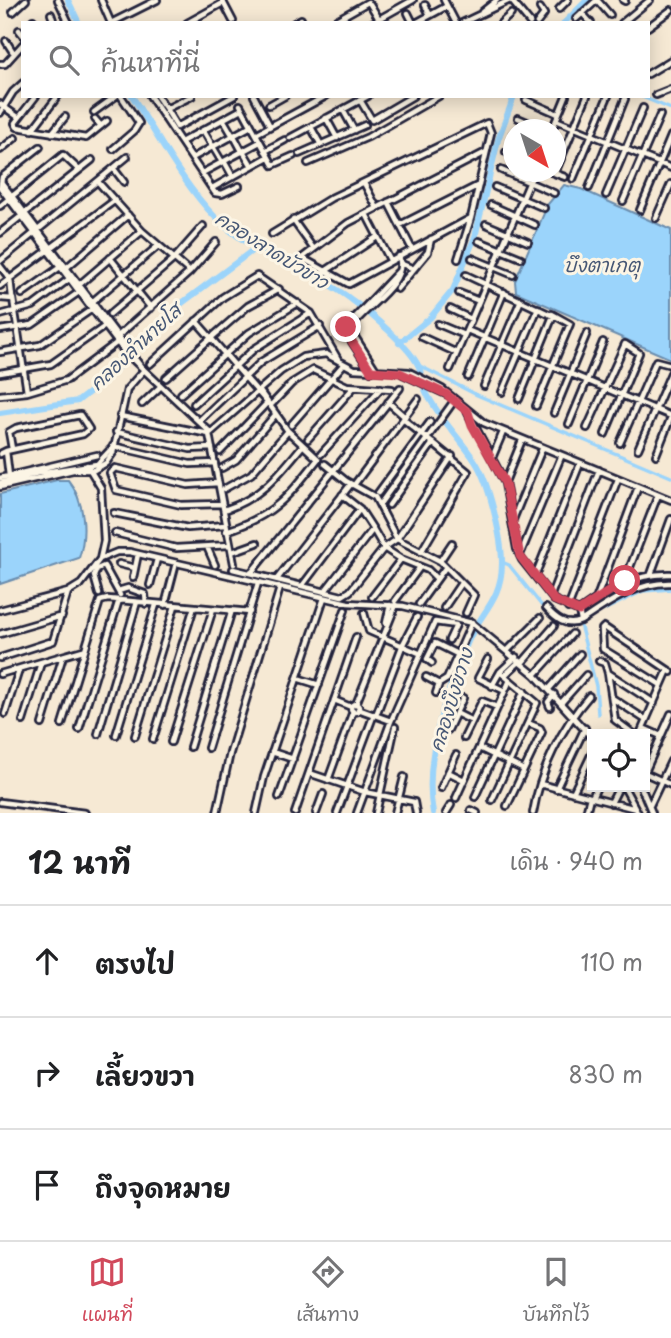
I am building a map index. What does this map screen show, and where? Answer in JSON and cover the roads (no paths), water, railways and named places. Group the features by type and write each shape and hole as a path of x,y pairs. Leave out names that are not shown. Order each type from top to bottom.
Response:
{"street":[{"path":"13,12 26,0"},
{"path":"58,0 68,21"},
{"path":"101,0 110,21"},
{"path":"115,21 156,0"},
{"path":"376,21 413,0"},
{"path":"444,0 458,21"},
{"path":"481,12 497,0"},
{"path":"463,21 511,0 526,21"},
{"path":"559,9 568,0"},
{"path":"576,19 597,0 610,15"},
{"path":"624,21 650,0"},
{"path":"190,21 223,2 232,21"},
{"path":"335,21 370,2 379,19"},
{"path":"425,5 430,15"},
{"path":"418,21 447,6"},
{"path":"539,21 544,15 540,8"},
{"path":"650,26 671,10"},
{"path":"408,13 413,21"},
{"path":"582,13 589,21"},
{"path":"51,14 53,21"},
{"path":"503,21 512,14"},
{"path":"298,21 301,19"},
{"path":"6,41 13,52"},
{"path":"0,64 5,64 21,46"},
{"path":"650,73 671,60"},
{"path":"0,113 2,105 21,85"},
{"path":"656,95 671,89"},
{"path":"34,98 18,117 16,125 88,138 107,121"},
{"path":"32,130 56,98"},
{"path":"103,98 107,103"},
{"path":"94,112 113,98"},
{"path":"113,149 134,131 139,123 122,98"},
{"path":"151,98 215,192 222,194 239,186"},
{"path":"158,98 177,127 230,98"},
{"path":"166,109 188,98"},
{"path":"255,98 270,126"},
{"path":"256,134 322,98"},
{"path":"265,151 364,98"},
{"path":"360,100 372,120 410,98"},
{"path":"308,163 369,137 436,98"},
{"path":"557,117 565,98"},
{"path":"566,144 586,98"},
{"path":"573,179 607,98"},
{"path":"269,105 275,99"},
{"path":"589,188 625,99"},
{"path":"526,100 574,127 671,168"},
{"path":"53,102 60,108"},
{"path":"2,105 18,117"},
{"path":"183,141 241,107 274,166 365,125"},
{"path":"606,195 643,108"},
{"path":"343,110 354,130"},
{"path":"623,201 660,116"},
{"path":"51,133 65,117"},
{"path":"326,118 337,138"},
{"path":"95,119 101,126"},
{"path":"223,119 252,166"},
{"path":"272,234 364,183 487,122 491,134 471,218 458,259"},
{"path":"194,157 251,126"},
{"path":"311,127 321,145"},
{"path":"203,130 233,177"},
{"path":"640,210 671,136"},
{"path":"0,150 15,138"},
{"path":"204,172 260,142"},
{"path":"40,147 1,181 126,350 210,433 225,528 234,565"},
{"path":"471,218 390,260 349,285 302,258 313,247 366,214 486,152"},
{"path":"0,206 63,155 79,170"},
{"path":"27,392 10,279 0,264 127,157"},
{"path":"214,187 268,157"},
{"path":"0,233 92,160"},
{"path":"114,169 124,182"},
{"path":"450,369 530,182 554,193"},
{"path":"99,183 142,231 190,272"},
{"path":"364,183 377,208"},
{"path":"400,226 479,184"},
{"path":"656,218 671,184"},
{"path":"495,187 544,208"},
{"path":"0,286 114,201"},
{"path":"388,202 412,249"},
{"path":"491,205 535,225"},
{"path":"366,214 390,260"},
{"path":"22,294 64,267 128,215"},
{"path":"293,220 313,247"},
{"path":"486,224 528,242"},
{"path":"110,314 174,259 203,226"},
{"path":"0,330 18,328 43,319 76,283 142,231"},
{"path":"324,272 377,237"},
{"path":"397,289 430,248 430,239"},
{"path":"480,241 521,258"},
{"path":"0,395 27,392 67,380 119,339 190,272 216,242"},
{"path":"0,352 22,349 51,339 93,306 123,275 158,246"},
{"path":"399,256 402,266"},
{"path":"110,258 151,308"},
{"path":"472,258 513,275"},
{"path":"402,266 414,270"},
{"path":"374,371 348,332 350,321 381,292 402,266"},
{"path":"466,275 570,324 536,406"},
{"path":"150,364 233,289 253,277 260,276 311,313 341,363"},
{"path":"0,315 33,306 59,287 76,283"},
{"path":"166,378 239,312 279,289"},
{"path":"468,377 504,292"},
{"path":"459,293 479,301"},
{"path":"0,298 12,297"},
{"path":"484,386 521,300"},
{"path":"181,394 260,325 298,303"},
{"path":"502,392 538,307"},
{"path":"450,309 471,318"},
{"path":"194,404 264,341 311,313"},
{"path":"519,399 552,314"},
{"path":"114,513 188,528 225,528 254,523 291,494 318,459 288,431 268,402 196,321"},
{"path":"0,373 51,364 107,324"},
{"path":"438,324 485,337 671,416 656,454"},
{"path":"201,419 271,354 320,326"},
{"path":"554,413 587,333"},
{"path":"422,337 457,353"},
{"path":"326,354 328,341"},
{"path":"569,424 603,342"},
{"path":"587,428 625,344 639,353 605,434"},
{"path":"210,433 291,363 316,354 326,354 341,363 374,371 408,374 446,394 484,423 561,457 671,500"},
{"path":"620,443 656,361 671,365"},
{"path":"291,425 341,363"},
{"path":"0,478 10,480 98,466 109,457 127,389 143,369"},
{"path":"220,452 268,402 307,372 319,370 331,378 354,386 392,389"},
{"path":"638,449 671,373"},
{"path":"142,404 161,386"},
{"path":"308,439 354,386"},
{"path":"321,454 381,388"},
{"path":"251,573 400,388"},
{"path":"277,579 418,399"},
{"path":"380,504 454,401"},
{"path":"388,402 421,434 452,456 468,475 421,552"},
{"path":"468,412 478,436 505,483 520,556 550,596 568,608 579,611"},
{"path":"222,468 236,460 276,414"},
{"path":"10,480 3,452 83,434 89,429 80,415 16,428 9,432 12,449"},
{"path":"120,416 210,433"},
{"path":"378,493 430,422"},
{"path":"478,436 484,423"},
{"path":"224,489 251,474 288,431"},
{"path":"116,432 190,449 212,448"},
{"path":"491,459 503,432"},
{"path":"505,483 522,440"},
{"path":"388,505 433,443"},
{"path":"114,445 190,464 215,463"},
{"path":"227,509 245,503 269,485 303,445"},
{"path":"512,523 542,449"},
{"path":"0,485 97,455"},
{"path":"100,558 117,552 138,554 280,589 346,594 384,548 397,539 452,456"},
{"path":"520,556 561,457"},
{"path":"325,464 375,497 397,539 440,562 475,596 466,613"},
{"path":"535,577 580,464"},
{"path":"0,610 68,592 81,584 100,558 104,541 101,488 88,468"},
{"path":"218,483 188,485 115,468 110,473 116,490 181,505 221,504"},
{"path":"550,596 599,470"},
{"path":"395,472 407,480"},
{"path":"568,608 618,479"},
{"path":"596,598 638,487"},
{"path":"342,495 360,509 384,548 437,579"},
{"path":"625,581 658,495"},
{"path":"302,586 360,509"},
{"path":"651,574 671,519"},
{"path":"256,813 272,752 324,594 373,528"},
{"path":"115,533 176,548 208,549 230,545"},
{"path":"232,552 257,543"},
{"path":"440,562 452,543"},
{"path":"208,549 215,565"},
{"path":"133,578 138,554"},
{"path":"150,585 157,559"},
{"path":"372,597 401,559"},
{"path":"165,605 176,562"},
{"path":"119,564 135,568"},
{"path":"228,565 302,586 348,603 394,604 472,623 508,650 549,688 587,732"},
{"path":"79,730 119,595 107,568 101,567 93,576 99,594"},
{"path":"328,780 394,604 420,567"},
{"path":"419,604 445,568"},
{"path":"579,611 625,581 651,574 671,574"},
{"path":"208,748 258,583"},
{"path":"444,608 461,583"},
{"path":"546,608 563,622 581,621 629,592 644,586 671,583"},
{"path":"62,724 100,601 136,589 145,594 146,604"},
{"path":"217,813 230,753 280,589"},
{"path":"0,658 52,641 68,592"},
{"path":"119,595 146,604 250,612"},
{"path":"98,734 137,602"},
{"path":"116,736 156,605"},
{"path":"135,736 175,606"},
{"path":"153,739 194,607"},
{"path":"171,742 213,609"},
{"path":"190,747 232,610"},
{"path":"279,797 345,610"},
{"path":"579,611 581,621"},
{"path":"364,613 369,631 419,653"},
{"path":"0,634 62,616"},
{"path":"337,813 403,644 417,617"},
{"path":"508,650 540,618"},
{"path":"357,813 391,721 419,653 436,621 457,626 449,640"},
{"path":"436,693 439,684 449,676 454,653 472,623"},
{"path":"492,686 554,626"},
{"path":"661,685 603,649 602,629 604,627 670,671 661,685 643,728 661,736"},
{"path":"535,675 572,634"},
{"path":"295,813 356,637"},
{"path":"432,663 427,659 435,643 454,653"},
{"path":"0,674 84,650"},
{"path":"549,688 580,654"},
{"path":"42,724 63,656"},
{"path":"488,659 478,678 505,691"},
{"path":"599,661 605,663 608,673 616,723 626,729"},
{"path":"23,721 41,662"},
{"path":"5,714 19,669"},
{"path":"608,673 654,703"},
{"path":"492,800 537,703 502,674"},
{"path":"562,702 586,675"},
{"path":"426,677 439,684"},
{"path":"297,678 319,685"},
{"path":"456,798 510,680"},
{"path":"475,797 524,691"},
{"path":"550,707 548,702 554,694"},
{"path":"533,813 540,784 573,714 589,696"},
{"path":"448,730 463,698"},
{"path":"612,698 646,720"},
{"path":"334,700 391,721"},
{"path":"464,738 482,701 497,707"},
{"path":"456,713 472,721"},
{"path":"650,761 671,714"},
{"path":"507,806 542,730 528,723"},
{"path":"376,813 395,727"},
{"path":"556,789 584,728"},
{"path":"382,744 391,745"},
{"path":"479,748 524,770"},
{"path":"272,752 293,759"},
{"path":"441,788 456,755"},
{"path":"650,804 671,761"},
{"path":"573,793 587,764"},
{"path":"448,772 464,780"},
{"path":"308,773 346,787 414,802 416,813"},
{"path":"650,775 671,785"},
{"path":"395,813 404,777"},
{"path":"540,784 637,811"},
{"path":"586,813 594,792"},
{"path":"611,803 619,792"},
{"path":"625,792 637,811"},
{"path":"644,792 653,813"},
{"path":"316,813 323,794"},
{"path":"0,802 85,813"},
{"path":"446,813 451,805"},
{"path":"471,810 477,813"}],"water":[{"name":"บึงตาเกตุ","path":"564,185 581,189 671,230 671,359 516,292 515,281 548,204"},
{"path":"57,480 68,480 81,507 84,528 79,558 0,584 0,494"}],"waterway":[{"name":"คลองลาดบัวขาว","path":"68,0 78,21"},
{"path":"566,21 587,0"},
{"name":"คลองบึงขวาง","path":"133,98 182,176 216,218 247,242 336,289 369,313 399,340 419,367 431,401 480,470 497,525 501,576 494,597 467,644 444,705 431,771 433,813"},
{"path":"399,343 430,318 453,290 475,237 498,140 513,98"},
{"path":"645,98 671,109"},
{"name":"คลองลำนายโส","path":"0,413 78,401 106,379 178,306 257,247"},
{"name":"คลองลาดบัวขาว","path":"418,365 477,395 671,477"},
{"path":"502,562 509,565 546,611"},
{"path":"573,625 643,591 671,589"},
{"path":"580,624 596,686 598,714"}]}
